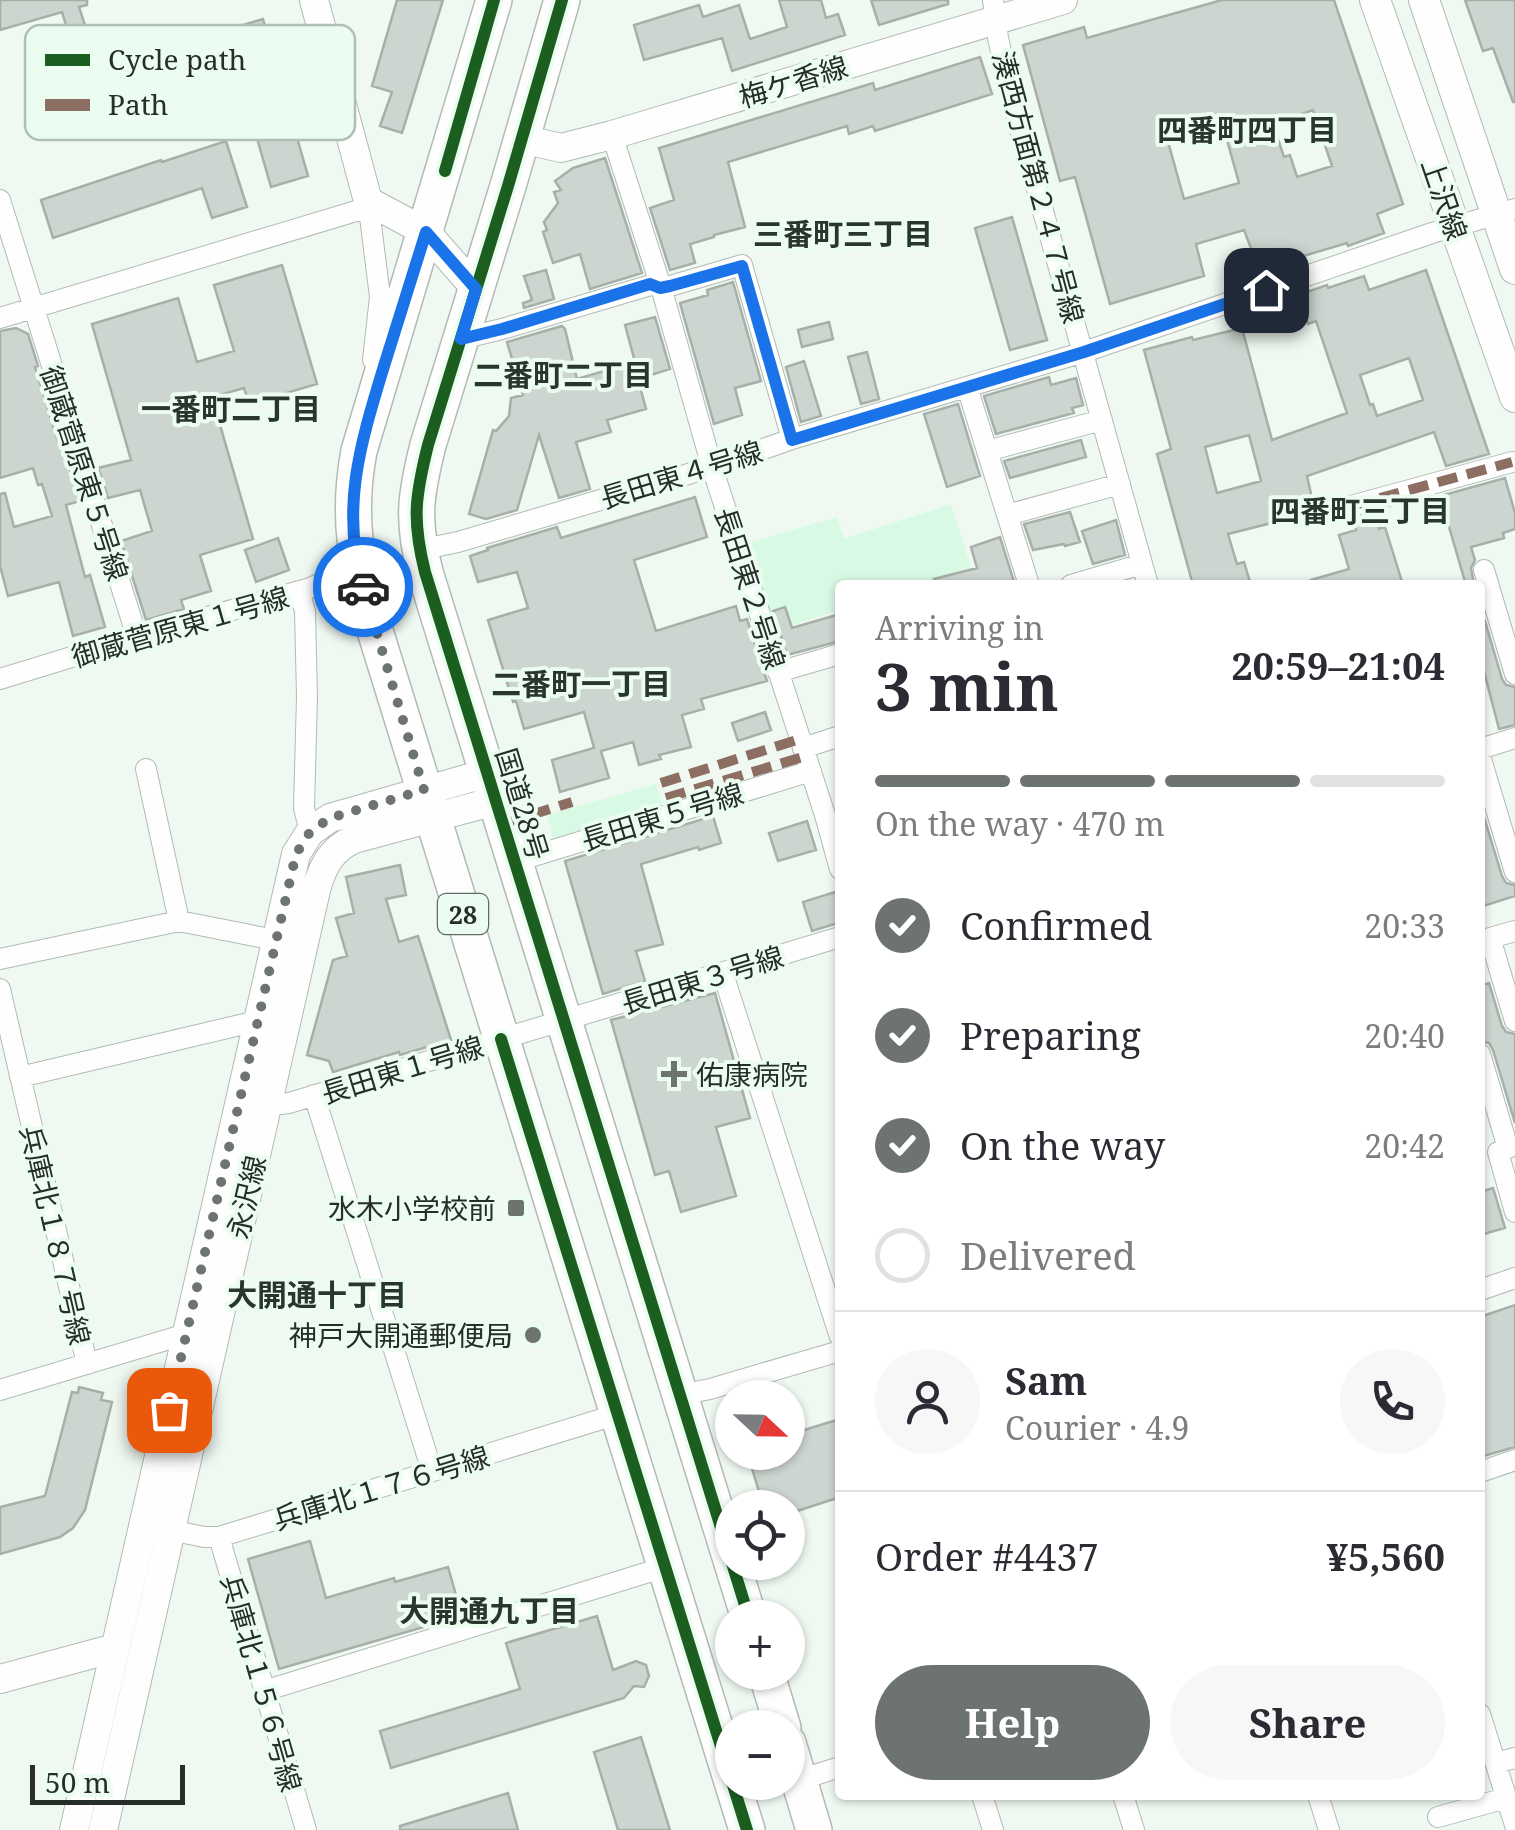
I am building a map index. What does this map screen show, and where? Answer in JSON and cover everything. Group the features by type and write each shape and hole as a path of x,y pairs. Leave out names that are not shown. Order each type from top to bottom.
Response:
{"highway":[{"name":"28","path":"494,0 366,426 352,502 358,566 746,1830"},
{"name":"国道28号","path":"562,0 428,445 415,508 419,550 743,1600"},
{"path":"805,1800 814,1830"}],"main road":[{"name":"上沢線","path":"1375,0 1515,397"},
{"name":"上沢線","path":"1424,0 1505,211 1515,268"}],"street":[{"path":"314,0 321,25"},
{"name":"梅ケ香線","path":"522,138 562,148 995,10 1063,0"},
{"name":"湊西方面第２４７号線","path":"995,10 1010,97 1147,580"},
{"name":"長田東２号線","path":"612,135 778,672 811,771 833,813"},
{"path":"353,140 371,204 380,297 366,426"},
{"name":"御蔵菅原東５号線","path":"0,200 137,637"},
{"path":"0,318 371,204 426,232 476,289"},
{"name":"長田東４号線","path":"419,550 458,542 1084,352 1505,211"},
{"path":"461,339 650,284 660,288 742,266 792,440"},
{"path":"968,387 1026,580"},
{"path":"987,451 1102,420"},
{"path":"1351,506 1512,462"},
{"path":"1007,515 1120,484"},
{"path":"1088,580 1142,564"},
{"name":"御蔵菅原東１号線","path":"0,679 299,591 358,566"},
{"path":"1484,570 1515,674"},
{"path":"299,591 306,611 304,808 310,832"},
{"path":"778,672 835,655"},
{"path":"803,748 835,738"},
{"path":"1485,750 1515,738"},
{"path":"146,769 180,921"},
{"path":"1485,769 1515,872"},
{"name":"長田東５号線","path":"514,862 811,771"},
{"name":"永沢線","path":"103,1830 171,1530 254,1101 257,1021 292,866 310,832 341,813 429,804 491,787"},
{"name":"永沢線","path":"74,1830 186,1334 317,886 326,861 338,848 429,804"},
{"path":"0,958 180,921 276,940"},
{"path":"1515,931 1490,938 1486,947 1515,1021"},
{"name":"長田東３号線","path":"563,1020 835,939"},
{"path":"723,974 835,1321"},
{"name":"兵庫北１８７号線","path":"0,989 86,1364"},
{"name":"長田東１号線","path":"254,1101 286,1104 563,1020"},
{"path":"20,1077 257,1021"},
{"path":"1485,1078 1515,1212"},
{"path":"314,1095 432,1471"},
{"path":"1485,1288 1515,1278"},
{"path":"0,1390 186,1334"},
{"path":"680,1395 835,1352"},
{"name":"兵庫北１７６号線","path":"143,1524 204,1538 219,1537 618,1414"},
{"path":"1485,1470 1515,1460"},
{"name":"兵庫北１５６号線","path":"219,1537 306,1830"},
{"path":"264,1691 665,1568"},
{"path":"0,1679 115,1648"},
{"path":"1485,1723 1505,1760 1506,1798 1515,1825"},
{"path":"805,1778 835,1769"},
{"path":"1438,1818 1506,1798"},
{"path":"984,1800 993,1830"},
{"path":"1125,1800 1134,1830"},
{"path":"1320,1800 1329,1830"}],"green space":[{"path":"951,504 971,567 931,580 835,580 835,612 776,630 748,543 837,517 844,539"},
{"path":"656,784 664,810 554,841 547,815"}],"building":[{"path":"0,0 87,0 87,5 79,7 85,25 66,25 62,12 0,30"},
{"path":"397,0 443,0 402,133 380,126 392,92 372,86"},
{"path":"779,0 821,0 826,18 838,14 845,35 732,71 722,38 644,60 634,25 699,5 703,17 739,5 750,39 787,27"},
{"path":"871,0 948,0 948,4 879,25"},
{"path":"1222,0 1334,0 1403,204 1377,214 1384,233 1260,272 1244,230 1196,244 1204,276 1110,304 1075,177 1060,181 1023,45 1084,27 1087,38","holes":["1313,110 1332,166 1297,177 1290,155 1284,157 1273,124","1222,122 1239,183 1184,199 1167,138"]},
{"path":"1465,0 1515,0 1515,102 1493,48 1483,51"},
{"path":"263,19 265,25 243,25"},
{"path":"980,57 992,94 875,131 873,126 849,134 847,126 728,162 745,227 690,244 695,263 670,270 650,208 674,200 659,148 873,83 875,90"},
{"path":"258,140 298,140 308,176 271,187"},
{"path":"226,141 247,207 212,218 202,188 53,238 41,200"},
{"path":"605,158 642,273 590,289 580,254 553,263 543,232 547,230 544,222 558,203 554,192 561,190 555,181 573,168"},
{"path":"1012,217 1047,340 1010,350 975,228"},
{"path":"282,265 317,384 249,404 244,388 212,397 253,539 200,555 211,591 181,600 184,609 146,620 121,541 152,531 140,490 108,498 98,468 131,460 92,324 178,298 197,362 234,351 214,285"},
{"path":"546,270 554,299 524,308 523,303 532,300 524,276"},
{"path":"1426,270 1489,454 1446,466 1434,432 1307,476 1315,512 1228,534 1237,564 1244,562 1249,580 1192,580 1157,454 1171,449 1144,350 1242,328 1272,440 1347,413 1316,321 1308,324 1298,295 1364,276 1369,290","holes":["1409,358 1423,400 1377,416 1360,375","1249,435 1261,481 1217,493 1205,447"]},
{"path":"733,282 761,381 735,388 742,415 714,424 680,303"},
{"path":"655,317 670,369 638,379 646,409 607,420 611,432 576,442 590,489 559,498 539,435 517,510 486,519 469,514 493,430 509,416 511,398 523,395 507,342 562,326 577,379 635,362 625,325"},
{"path":"829,322 833,339 802,347 798,330"},
{"path":"16,328 28,334 57,438 80,501 66,505 85,577 90,575 105,627 73,636 59,582 8,596 0,566 0,494 5,493 14,527 52,516 33,468 0,478 0,331"},
{"path":"867,352 879,399 861,404 848,357"},
{"path":"804,361 821,416 801,422 786,367"},
{"path":"1049,377 1051,385 1076,378 1083,405 1072,408 1074,413 996,434 984,396"},
{"path":"958,404 980,476 947,487 924,414"},
{"path":"1081,440 1086,457 1010,478 1004,461"},
{"path":"1505,478 1515,513 1515,529 1503,533 1504,538 1471,547 1475,560 1471,568 1473,580 1465,580 1440,496"},
{"path":"695,497 707,537 634,560 656,631 736,606 740,621 747,619 767,681 701,699 704,709 682,715 691,747 639,765 633,742 601,751 609,778 560,792 552,760 594,748 584,712 524,729 488,620 528,608 517,572 478,582 470,556 557,527 561,538"},
{"path":"1070,512 1080,542 1033,550 1024,524"},
{"path":"1375,514 1379,529 1385,527 1401,580 1311,580 1349,569 1339,535 1356,530 1353,519"},
{"path":"1116,520 1125,555 1093,564 1082,531"},
{"path":"1000,537 1013,580 934,580 977,568 971,547"},
{"path":"278,538 289,570 256,582 245,550"},
{"path":"785,607 792,628 835,615 835,642 787,655 773,611"},
{"path":"1485,621 1502,679 1506,685 1515,687 1515,725 1499,729 1485,675"},
{"path":"765,712 771,730 738,741 732,723"},
{"path":"713,816 721,843 641,864 663,944 636,951 645,981 603,994 565,861"},
{"path":"1485,820 1502,876 1506,883 1515,885 1515,896 1485,905"},
{"path":"807,821 816,850 778,861 769,833"},
{"path":"400,865 406,895 386,899 399,942 418,936 451,1040 333,1072 329,1061 307,1055 333,960 347,956 336,918 354,913 346,877"},
{"path":"835,892 835,924 812,931 803,902"},
{"path":"1489,983 1502,1026 1506,1032 1515,1034 1515,1123 1493,1050 1485,1042 1485,984"},
{"path":"715,993 750,1118 716,1127 736,1196 681,1212 669,1171 655,1175 611,1020"},
{"path":"1493,1188 1505,1228 1485,1234 1485,1190"},
{"path":"1515,1305 1515,1447 1485,1456 1485,1315"},
{"path":"79,1387 103,1393 101,1400 112,1402 85,1510 73,1528 60,1537 0,1554 0,1507 45,1496 72,1392 78,1393"},
{"path":"835,1421 835,1499 805,1508 805,1490 759,1490 752,1470 805,1470 805,1430"},
{"path":"310,1541 326,1598 448,1567 462,1616 279,1669 248,1559"},
{"path":"597,1616 613,1670 636,1661 646,1665 649,1676 644,1687 634,1686 624,1698 391,1768 380,1731 520,1689 506,1643"},
{"path":"641,1737 670,1830 618,1830 594,1752"},
{"path":"508,1793 518,1830 400,1830 400,1826"}],"marked path":[{"path":"1351,506 1512,462"},
{"path":"661,783 800,739"},
{"path":"666,798 806,756"},
{"path":"502,824 572,802"}],"cycle path":[{"path":"445,171 494,0"},
{"path":"562,0 428,445 418,494 418,538 425,572 743,1600"},
{"path":"501,1039 747,1830"}],"way so far":[{"path":"169,1410 296,854 310,832 330,818 424,790 363,587"}],"place":[{"name":"佑康病院","path":"674,1074"},
{"name":"水木小学校前","path":"516,1208"},
{"name":"神戸大開通郵便局","path":"533,1335"}],"district":[{"name":"四番町四丁目","path":"1247,129"},
{"name":"三番町三丁目","path":"843,233"},
{"name":"二番町二丁目","path":"563,374"},
{"name":"一番町二丁目","path":"231,408"},
{"name":"四番町三丁目","path":"1360,510"},
{"name":"二番町一丁目","path":"581,683"},
{"name":"大開通十丁目","path":"317,1294"},
{"name":"大開通九丁目","path":"489,1610"}],"route":[{"path":"363,587 353,527 354,476 426,232 476,289 461,339 650,284 660,288 742,266 792,440 1084,352 1266,290"}]}
